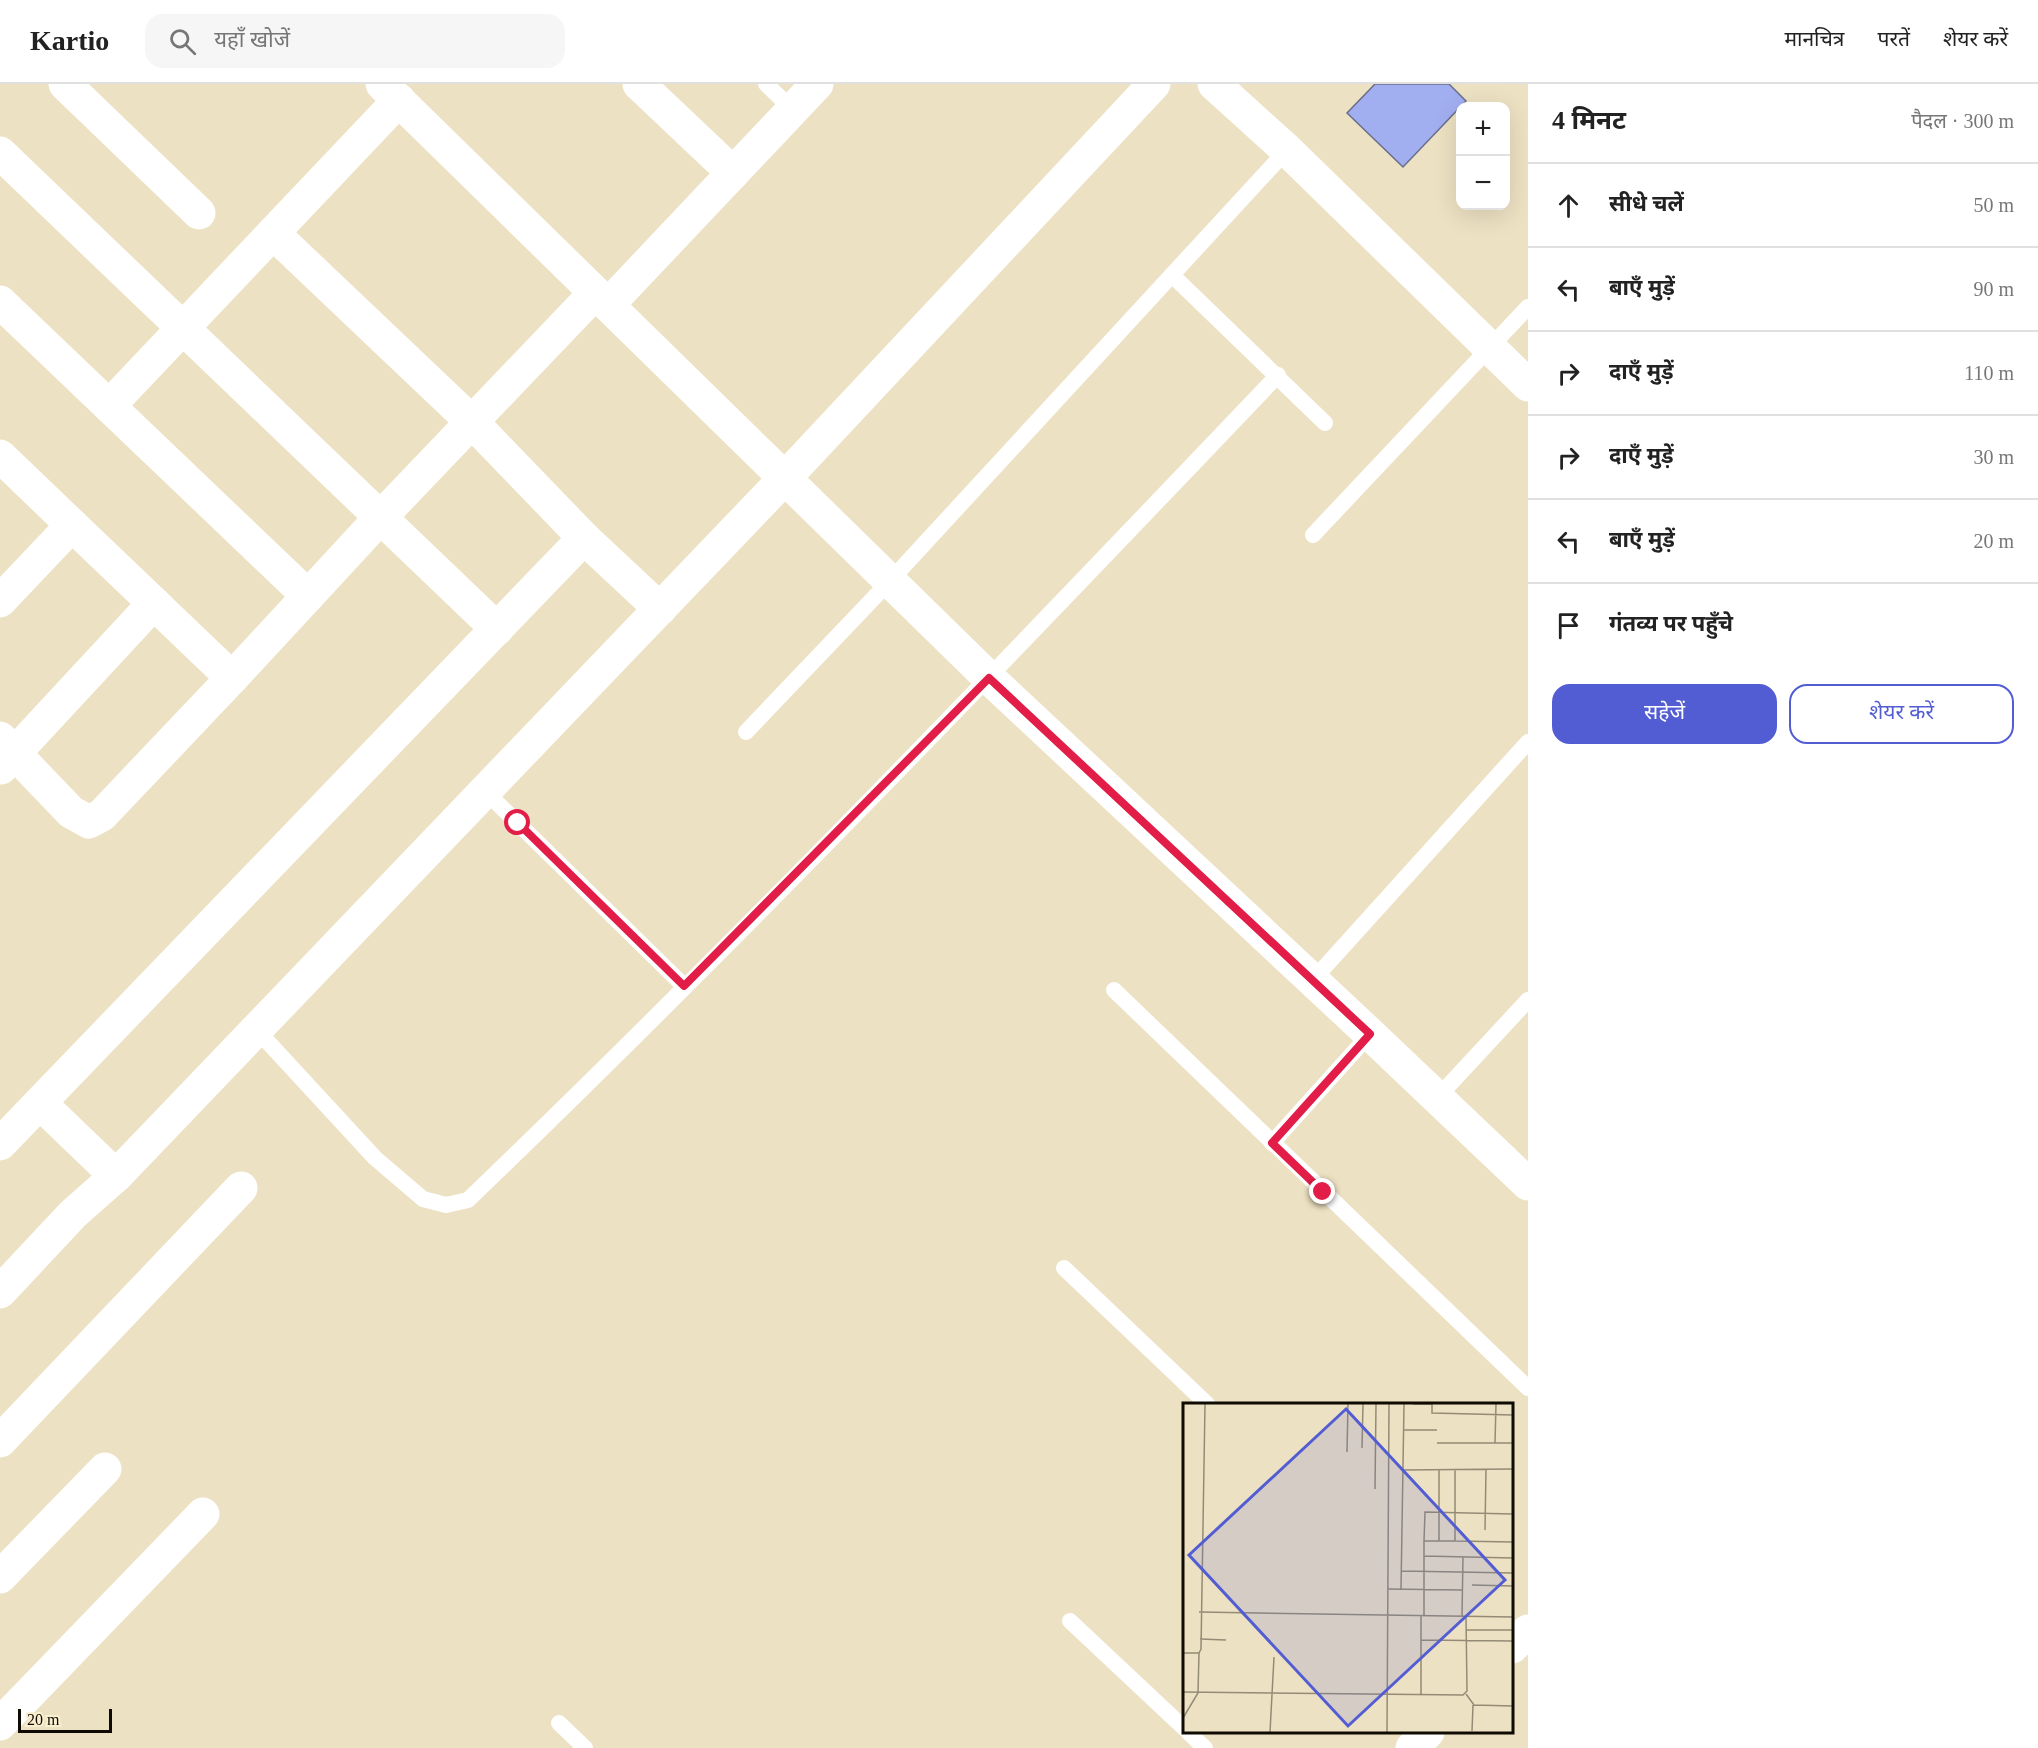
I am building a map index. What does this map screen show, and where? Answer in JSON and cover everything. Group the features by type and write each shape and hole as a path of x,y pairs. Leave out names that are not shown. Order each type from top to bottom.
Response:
{"street":[{"path":"65,84 199,213"},
{"path":"639,84 733,173"},
{"path":"154,603 5,753 71,813 89,822 102,815 472,423 733,173 817,84"},
{"path":"0,1292 73,1214 116,1176 660,609 1154,84"},
{"path":"1214,84 1287,150 1528,385"},
{"path":"109,406 273,233 390,92 989,678 1528,1184"},
{"path":"0,153 497,629"},
{"path":"273,233 472,423 585,538 660,609"},
{"path":"0,302 308,596"},
{"path":"0,456 232,678"},
{"path":"0,601 72,525"},
{"path":"0,1144 585,538"},
{"path":"39,1103 116,1176"},
{"path":"0,1441 241,1188"},
{"path":"0,1577 105,1469"},
{"path":"0,1724 203,1514"},
{"path":"1513,1646 1528,1631"},
{"path":"1412,1748 1426,1733"}],"lane":[{"path":"766,84 793,110"},
{"path":"746,732 890,582 1287,150"},
{"path":"1172,275 1278,375 1325,423"},
{"path":"1313,535 1528,307"},
{"path":"256,1029 375,1158 423,1199 446,1206 468,1200 571,1101 989,678 1278,375"},
{"path":"1312,981 1528,742"},
{"path":"484,791 684,986"},
{"path":"1114,990 1528,1388"},
{"path":"1437,1098 1528,1000"},
{"path":"1272,1143 1370,1034"},
{"path":"1064,1268 1206,1403"},
{"path":"1070,1621 1183,1726"},
{"path":"559,1723 585,1748"},
{"path":"1190,1733 1205,1748"}],"building":[{"path":"1375,84 1449,84 1466,101 1456,102 1456,111 1403,167 1347,113"}],"route":[{"path":"518,823 684,986 989,678 1370,1034 1272,1143 1323,1192"}]}
